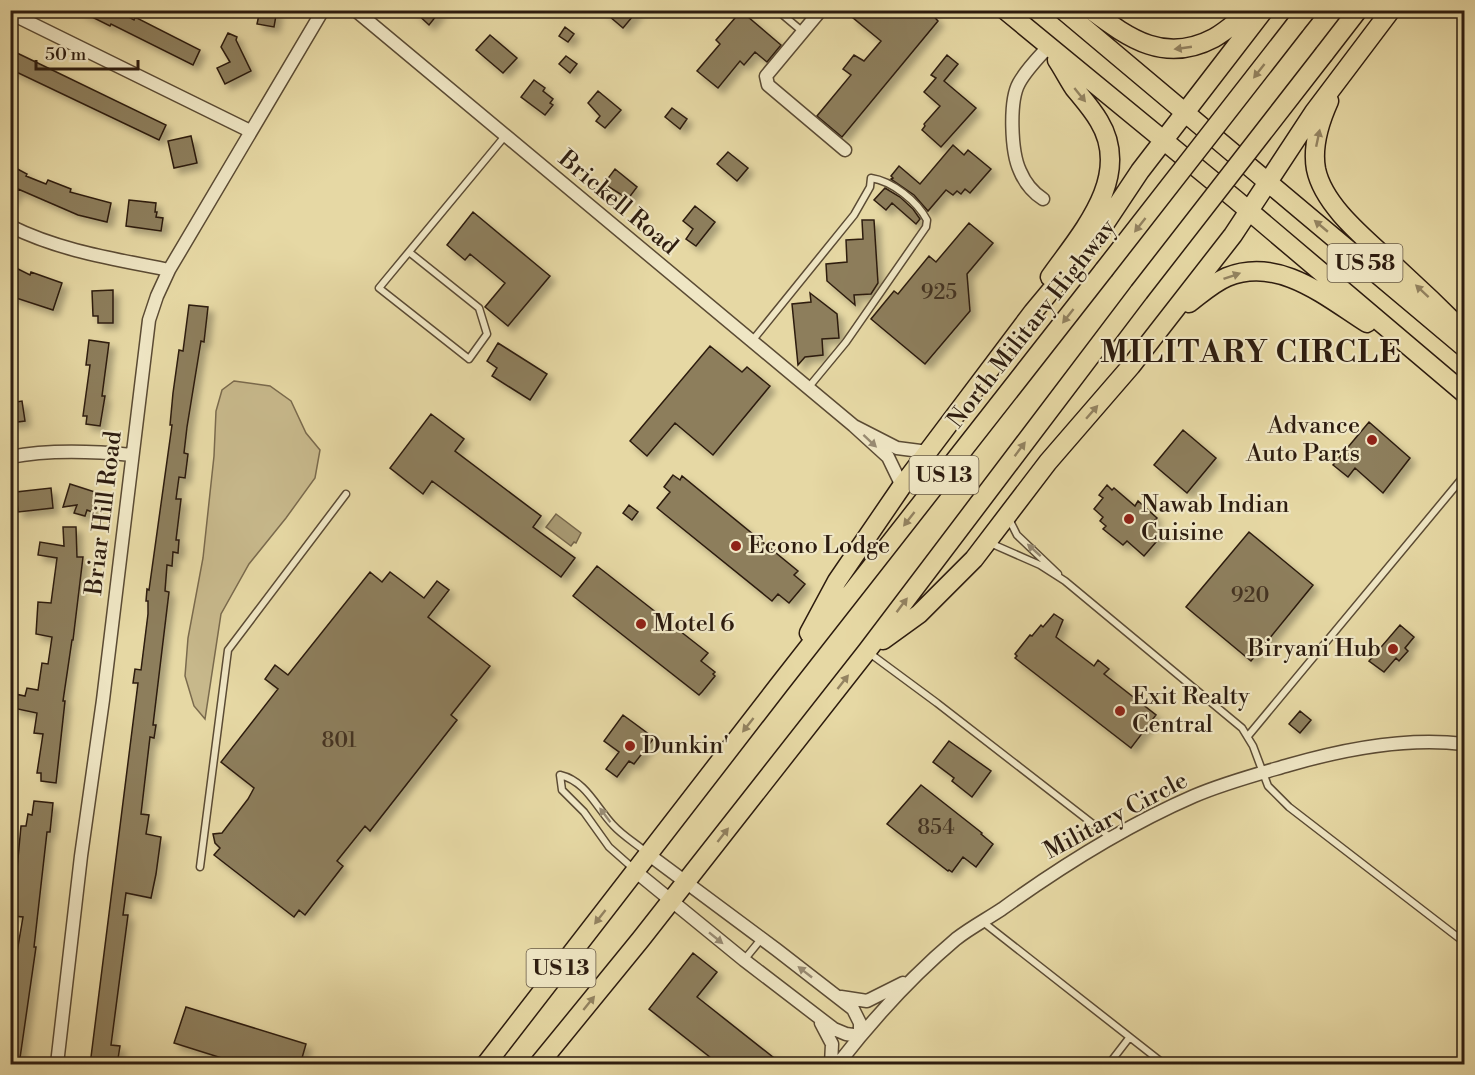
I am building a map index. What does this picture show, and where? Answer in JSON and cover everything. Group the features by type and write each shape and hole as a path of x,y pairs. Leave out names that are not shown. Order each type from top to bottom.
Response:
{"main road":[{"name":"US 58","path":"1005,10 1250,211 1464,393"},
{"name":"US 58","path":"1063,10 1464,347"},
{"path":"1091,10 1137,41 1153,47 1171,49 1191,47 1216,37 1252,10"},
{"path":"784,679 837,581 902,486 1033,312 1098,234 1140,171 1264,10"},
{"name":"US 13","path":"539,1065 867,651 1139,292 1358,10"},
{"path":"867,651 919,614 988,542 1036,477 1131,366 1233,235 1314,112 1391,10"},
{"name":"North Military Highway","path":"486,1065 784,679 1301,18"},
{"path":"988,372 1030,305 1098,206 1106,189 1110,154 1101,122 1074,87 1048,46"},
{"path":"1344,71 1326,108 1317,137 1316,169 1321,184 1335,207 1347,220 1464,332"},
{"path":"1166,321 1228,276 1247,271 1264,270 1290,277 1316,291 1423,358"}],"street":[{"name":"Briar Hill Road","path":"57,1065 149,320 169,270 323,10"},
{"name":"Brickell Road","path":"355,10 854,426 888,457 902,486"},
{"path":"821,10 766,76 768,85 845,150"},
{"path":"10,13 250,131"},
{"path":"1042,200 1026,183 1018,168 1012,114 1013,98 1018,84 1048,46"},
{"path":"10,226 83,253 169,270"},
{"name":"Brickell Road","path":"854,426 897,448 927,452"},
{"path":"10,457 31,453 74,451 132,455"},
{"name":"Military Circle","path":"838,1065 860,1036 921,971 958,938 1079,856 1149,817 1196,795 1321,756 1364,748 1434,743 1464,744"},
{"name":"Military Circle","path":"648,854 853,1009 858,1017 860,1036"},
{"path":"635,871 744,960 834,1029 860,1036"},
{"name":"Military Circle","path":"836,996 854,1001 867,1001 887,993 921,971"},
{"path":"815,1015 827,1031 832,1044 831,1065"}],"lane":[{"path":"777,10 803,32"},
{"path":"409,252 479,308 488,334 469,359 379,288 409,252 506,136"},
{"path":"752,341 854,215 870,187 871,178 882,179 896,188 924,214 927,220 926,227 846,342 808,388"},
{"path":"1248,736 1464,476"},
{"path":"200,867 228,650 346,494"},
{"path":"1008,516 1017,535 1065,581 1242,728 1248,736 1271,790 1289,807 1464,942"},
{"path":"988,542 1040,565 1065,581"},
{"path":"867,651 1111,838"},
{"path":"635,871 609,848 584,812 562,790 560,774 571,777 589,794 614,826 648,854"},
{"path":"983,922 1164,1065"},
{"path":"744,960 762,938"},
{"path":"1108,1065 1129,1038"}],"shaded area":[{"path":"234,381 270,386 291,401 306,433 320,450 315,478 249,564 221,614 205,719 194,706 185,676 188,638 203,558 214,456 216,411 222,390"},
{"path":"556,514 581,533 576,543 574,542 571,546 546,527"}],"building":[{"path":"78,10 116,10 134,20 135,17 200,50 193,65"},
{"path":"260,10 277,10 274,27 257,24"},
{"path":"413,10 441,10 429,25"},
{"path":"602,10 638,10 623,28"},
{"path":"857,10 928,10 938,21 842,137 817,116 851,75 843,69 854,55 864,61 881,41 852,17"},
{"path":"741,11 781,45 767,62 755,52 744,65 740,61 718,88 697,71 720,44 716,40"},
{"path":"565,27 574,34 568,42 559,36"},
{"path":"228,33 237,37 236,40 251,71 225,84 217,68 230,62 221,47"},
{"path":"490,35 517,58 503,73 476,50"},
{"path":"15,52 166,125 159,140 10,69 10,62"},
{"path":"947,55 958,64 944,81 976,108 941,147 922,130 924,124 940,106 924,92 936,78 931,75"},
{"path":"566,56 577,64 570,73 559,64"},
{"path":"534,80 545,88 543,91 553,99 550,103 553,105 545,115 521,97"},
{"path":"598,91 621,110 605,128 596,121 600,116 588,103"},
{"path":"672,108 687,119 680,129 665,117"},
{"path":"191,136 197,163 174,168 168,141"},
{"path":"953,145 964,155 968,150 991,169 970,193 965,189 961,194 957,191 953,195 946,190 928,211 914,195 891,179 899,166 920,184"},
{"path":"728,152 748,168 737,181 717,164"},
{"path":"10,165 27,174 26,176 46,184 48,180 71,189 70,192 111,203 107,222 78,215 18,189 10,202"},
{"path":"615,169 637,187 628,199 606,185 608,182 606,181"},
{"path":"885,188 900,197 913,209 920,219 916,224 892,203 886,210 874,200"},
{"path":"129,200 156,203 156,217 163,218 161,231 126,226"},
{"path":"695,206 715,222 696,246 686,239 693,229 683,221"},
{"path":"473,212 550,276 508,326 485,307 505,283 470,254 465,260 447,245"},
{"path":"862,220 874,220 878,283 871,294 854,295 855,305 827,281 826,264 847,262 846,240 863,239"},
{"path":"969,223 993,243 967,274 970,311 925,364 871,319 894,291 898,294 929,256 936,262"},
{"path":"10,265 30,275 31,272 62,283 53,310 10,296"},
{"path":"113,290 113,323 98,323 98,316 93,316 92,291"},
{"path":"810,293 837,314 839,338 822,339 823,355 805,357 798,365 792,304 811,302"},
{"path":"189,305 208,307 204,342 201,341 187,427 184,453 188,454 185,478 179,477 176,499 181,499 176,540 179,540 178,553 173,552 172,566 167,565 165,591 169,592 153,725 156,725 154,738 150,737 141,814 149,815 146,834 161,837 151,898 126,893 123,915 128,915 111,1045 120,1046 117,1065 90,1065 138,683 133,683 135,669 141,670 148,614 147,589 149,590 172,425 170,425 179,350 183,351"},
{"path":"89,340 109,343 100,426 86,424 87,416 83,416 90,365 86,365"},
{"path":"498,343 547,374 530,400 492,376 497,368 487,361"},
{"path":"710,346 742,372 747,367 770,386 713,455 675,423 647,456 630,441"},
{"path":"22,401 25,421 10,423 10,403"},
{"path":"431,414 464,439 455,451 541,516 533,527 575,558 561,577 432,481 423,494 390,468"},
{"name":"Advance Auto Parts","path":"1369,422 1410,458 1383,493 1355,468 1348,477 1333,465"},
{"path":"1183,430 1216,458 1187,493 1154,465"},
{"name":"Econo Lodge","path":"673,475 680,480 682,476 798,571 794,575 805,584 789,603 778,594 772,601 657,508 670,492 664,487"},
{"path":"70,484 98,493 92,512 87,510 85,516 74,513 77,505 63,507"},
{"name":"Nawab Indian Cuisine","path":"1107,485 1112,490 1114,488 1135,506 1138,501 1157,518 1151,524 1163,534 1144,556 1127,541 1123,545 1103,529 1106,526 1100,521 1103,517 1094,509 1103,498 1099,495"},
{"path":"51,488 53,508 18,512 16,492"},
{"path":"629,505 638,512 632,520 623,513"},
{"path":"63,527 76,527 77,557 83,557 63,701 65,701 56,783 41,781 41,773 37,773 43,734 34,733 37,713 13,708 15,694 25,696 27,688 38,690 42,663 48,664 52,637 36,634 38,602 51,603 57,558 38,555 40,542 64,546"},
{"path":"1249,532 1313,585 1251,661 1186,607"},
{"name":"Motel 6","path":"597,566 708,653 701,661 715,672 713,674 715,676 699,695 573,596"},
{"path":"370,572 382,582 390,572 424,598 437,581 449,590 428,617 490,666 451,715 457,720 370,831 365,826 337,861 343,866 305,915 299,910 294,917 214,855 220,848 215,843 213,834 222,833 254,788 221,762 278,689 265,679 275,665 288,675"},
{"path":"1054,614 1063,620 1056,637 1094,666 1098,660 1109,669 1104,674 1156,715 1131,748 1015,658 1017,656 1015,654 1030,635 1032,636 1041,625 1043,627"},
{"name":"Biryani Hub","path":"1400,625 1414,637 1405,648 1408,651 1399,661 1396,658 1384,672 1369,661"},
{"path":"1300,711 1311,720 1300,733 1289,724"},
{"name":"Dunkin'","path":"623,715 654,738 634,764 629,761 617,777 606,769 619,752 604,741"},
{"path":"949,741 991,771 972,797 952,781 954,778 933,762"},
{"path":"921,785 993,844 976,867 963,857 952,872 948,871 887,824"},
{"path":"34,801 53,803 50,832 47,832 34,947 36,947 19,1065 10,1065 10,957 16,958 23,917 13,916 16,891 10,890 10,868 17,869 21,826 26,826 28,814 32,815"},
{"path":"693,953 717,972 697,997 783,1065 720,1065 649,1009"},
{"path":"186,1007 306,1044 300,1065 226,1065 228,1060 174,1043"}],"place":[{"name":"Advance Auto Parts","path":"1372,440"},
{"name":"Nawab Indian Cuisine","path":"1129,519"},
{"name":"Econo Lodge","path":"736,546"},
{"name":"Motel 6","path":"641,624"},
{"name":"Biryani Hub","path":"1393,649"},
{"name":"Exit Realty Central","path":"1120,711"},
{"name":"Dunkin'","path":"630,746"}],"district":[{"name":"MILITARY CIRCLE","path":"1251,353"}]}
